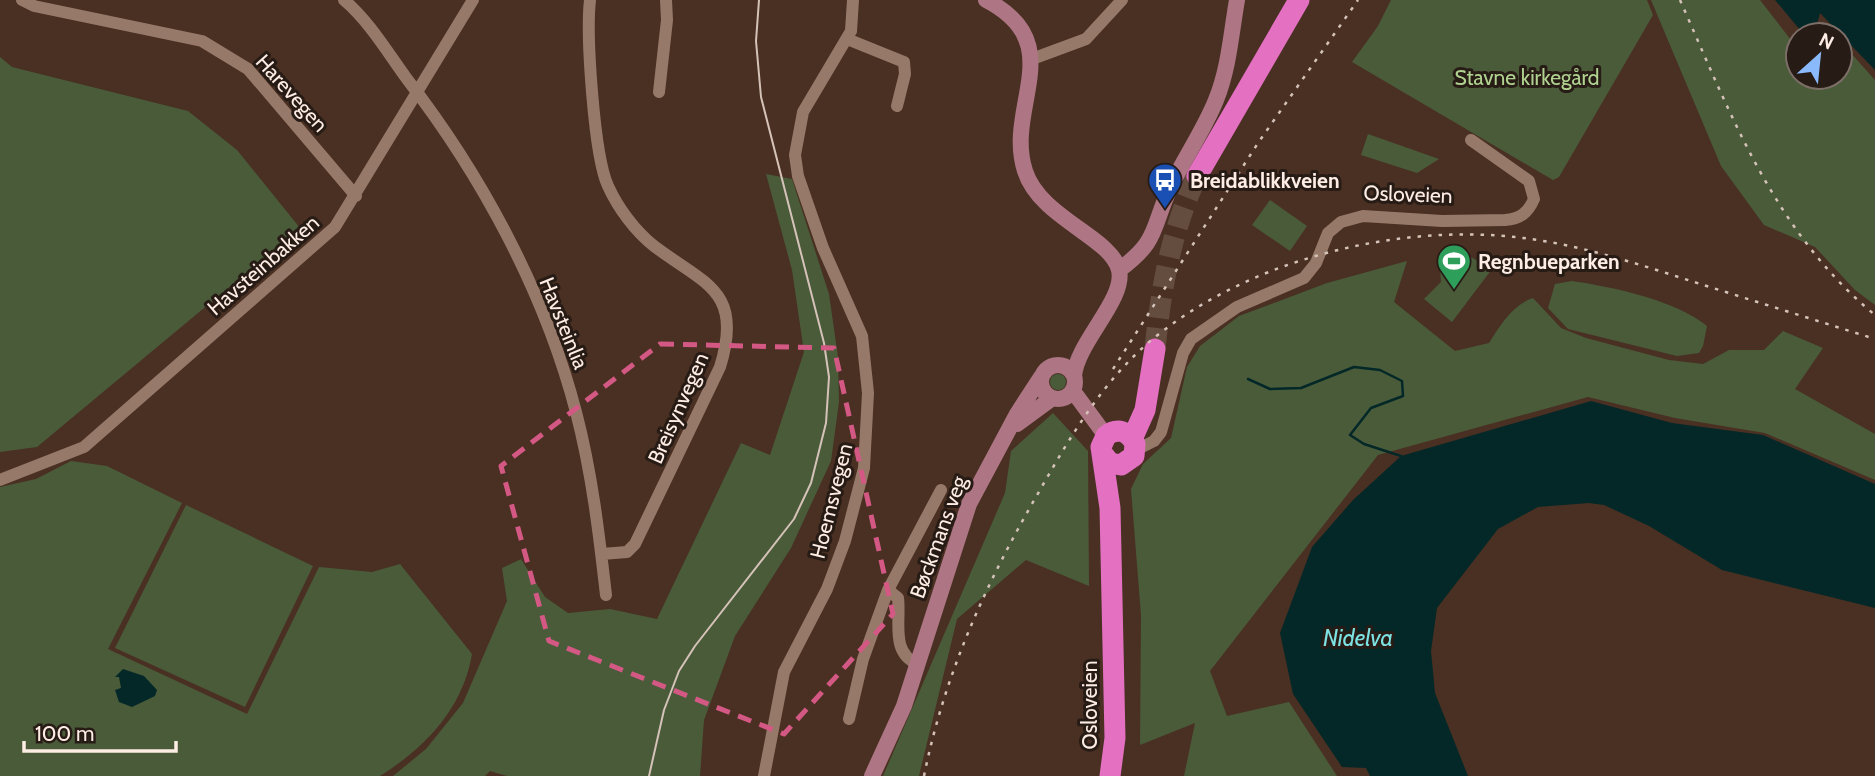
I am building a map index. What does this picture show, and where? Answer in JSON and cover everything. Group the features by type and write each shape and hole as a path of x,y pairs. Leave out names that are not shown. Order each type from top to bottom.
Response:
{"highway":[{"path":"1197,176 1300,0"},
{"path":"1119,445 1146,397 1155,349"},
{"name":"Osloveien","path":"1110,776 1115,738 1110,508 1119,445"}],"street":[{"name":"Harevegen","path":"22,0 34,6 202,41 248,69 356,196"},
{"name":"Havsteinlia","path":"344,0 453,139 509,243 552,334 576,412 591,475 606,595"},
{"name":"Havsteinbakken","path":"0,480 84,447 335,227 356,196 416,90 474,0"},
{"name":"Breisynvegen","path":"590,0 590,68 608,186 632,225 646,239 714,290 726,311 727,335 720,367 635,544 627,552 602,554"},
{"path":"659,92 667,20 666,0"},
{"name":"Hoemsvegen","path":"764,776 784,672 827,589 845,541 864,468 868,393 862,336 823,248 798,176 795,155 803,112 847,39 852,22 853,0"},
{"path":"986,0 1004,9 1016,24 1032,59 1020,144 1025,173 1038,197 1109,255 1119,270 1118,287 1089,334 1066,391"},
{"path":"1032,59 1086,39 1122,0"},
{"path":"1119,270 1140,254 1150,242 1165,199 1212,110 1228,60 1237,0"},
{"path":"847,39 904,62 905,74 897,106"},
{"name":"Osloveien","path":"1119,445 1154,441 1161,432 1183,353 1191,340 1237,307 1304,278 1316,263 1328,233 1340,222 1363,216 1505,220 1515,219 1527,211 1534,199 1529,181 1471,140"},
{"name":"Bøckmans veg","path":"872,776 896,724 918,664 969,504 1017,414 1041,377 1089,334"},
{"path":"1056,365 1068,368 1066,391"},
{"path":"1041,377 1042,390 1066,391 1119,445"},
{"name":"Bøckmans veg","path":"1010,431 1066,391"},
{"name":"Bøckmans veg","path":"849,719 863,659 888,590 941,490"},
{"name":"Bøckmans veg","path":"888,590 898,598 900,647 907,657 918,664"}],"highlighted area":[{"path":"660,344 834,348 893,614 784,734 549,641 501,466"}],"green space":[{"name":"Stavne kirkegård","path":"1391,0 1647,0 1653,15 1559,177 1553,180 1352,62 1378,26"},
{"path":"1651,0 1760,0 1784,31 1784,91 1854,91 1854,57 1875,80 1875,305 1855,290 1815,247 1764,225 1721,166"},
{"path":"0,57 12,67 188,111 237,150 300,228 37,447 0,452"},
{"path":"1368,134 1439,159 1417,173 1361,155"},
{"path":"766,174 792,179 829,294 838,357 839,402 831,461 791,548 735,636 704,720 700,776 507,776 490,771 485,776 393,776 426,749 463,703 507,601 502,568 521,559 545,597 568,613 610,609 657,619 741,443 770,455 804,352 792,270"},
{"path":"1270,200 1307,226 1290,251 1252,225"},
{"name":"Regnbueparken","path":"1469,256 1492,269 1452,322 1424,299 1441,282 1440,269 1454,257"},
{"path":"1407,261 1394,302 1455,351 1489,343 1513,311 1533,298 1561,328 1586,338 1669,360 1703,364 1729,350 1764,350 1783,331 1823,348 1795,389 1875,434 1875,480 1765,433 1675,418 1588,397 1378,455 1210,671 1227,716 1289,702 1337,776 1184,776 1195,723 1140,745 1141,615 1131,489 1143,464 1171,438 1187,367 1200,346 1239,316 1327,283"},
{"path":"1572,281 1624,291 1678,309 1707,326 1703,346 1699,353 1677,356 1568,329 1548,308 1555,284"},
{"path":"1058,374 1064,376 1064,388 1058,390 1052,388 1050,382 1052,376"},
{"path":"1053,413 1088,451 1089,586 1026,560 957,619 919,776 883,776 1005,493 1011,451"},
{"path":"71,461 107,466 182,503 108,649 247,714 319,567 372,572 400,564 472,654 467,674 451,709 427,739 380,776 0,776 0,487 36,479"},
{"path":"186,505 313,566 245,707 115,648"}],"water":[{"path":"1775,0 1875,0 1875,70 1854,48 1854,21 1828,21 1820,13 1818,21 1793,21"},
{"name":"Nidelva","path":"1591,401 1672,423 1763,435 1875,484 1875,608 1722,570 1649,526 1604,505 1589,503 1538,507 1498,529 1437,608 1431,651 1435,693 1468,776 1370,776 1366,768 1342,767 1293,694 1280,633 1312,547 1353,500 1401,456"},
{"path":"123,669 144,676 157,690 155,696 132,707 119,702 115,690 121,688 119,677 115,677"}],"waterway":[{"path":"1248,379 1270,389 1301,388 1354,367 1380,370 1402,381 1403,396 1371,408 1350,435 1364,444 1401,456"}],"tunnel":[{"path":"1155,349 1168,260 1180,218 1197,176"}],"tram line":[{"path":"649,776 664,710 679,671 695,646 794,519 811,483 826,423 829,377 824,343 761,97 756,41 759,0"}],"railway":[{"path":"1113,369 1258,143 1358,0"},
{"path":"1680,0 1738,129 1783,210 1840,283 1875,315"},
{"path":"924,776 944,700 970,628 1002,558 1075,431 1116,375 1148,343 1187,314 1230,289 1276,269 1325,253 1375,242 1425,236 1523,238 1609,256 1875,339"}],"place":[{"name":"Breidablikkveien","path":"1165,210"},
{"name":"Regnbueparken","path":"1454,291"}]}
